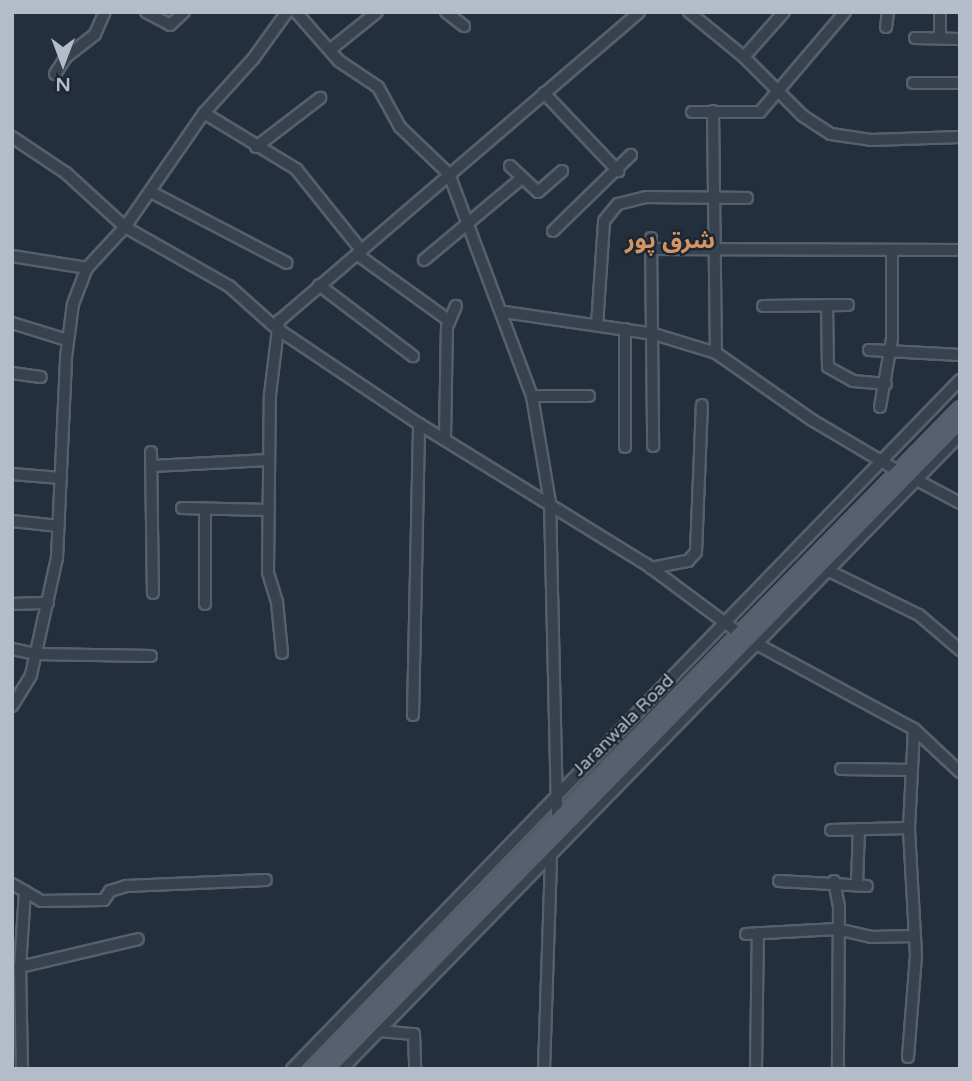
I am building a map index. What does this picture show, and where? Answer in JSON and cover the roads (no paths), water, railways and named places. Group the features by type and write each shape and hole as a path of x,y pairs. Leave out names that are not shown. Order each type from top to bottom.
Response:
{"main road":[{"name":"Jaranwala Road","path":"907,476 960,408"},
{"name":"Jaranwala Road","path":"329,1069 960,423"},
{"name":"Jaranwala Road","path":"313,1069 557,816 747,639"}],"street":[{"path":"55,74 66,57 95,34 104,12"},
{"path":"146,12 170,25 184,12"},
{"path":"12,705 30,675 47,603 59,526 67,340 73,304 87,268 125,228 204,113 253,59 287,12"},
{"path":"296,12 331,49 378,88 400,127 449,174 504,312 532,396 550,502 554,801 557,816"},
{"path":"331,49 377,12"},
{"path":"446,12 464,26"},
{"path":"282,653 277,603 268,572 269,460 276,328 285,314 360,253 639,12"},
{"path":"690,12 744,57 803,116 831,134 871,140 960,137"},
{"path":"744,57 785,12"},
{"path":"692,112 758,113 766,101 780,93 845,12"},
{"path":"886,27 888,12"},
{"path":"940,12 940,37"},
{"path":"915,38 960,38"},
{"path":"913,83 960,83"},
{"path":"544,93 618,171"},
{"path":"256,146 320,98"},
{"path":"713,111 717,250 716,352"},
{"path":"204,113 296,169 360,253 448,320"},
{"path":"12,137 66,173 125,228 229,286 276,328 419,424 550,502 651,568 747,639 914,729 960,772"},
{"path":"553,231 618,171 631,155"},
{"path":"510,166 538,191 562,170"},
{"path":"424,260 522,178"},
{"path":"151,191 287,262"},
{"path":"597,325 604,221 618,204 646,197 747,198"},
{"path":"651,238 653,446"},
{"path":"652,249 956,250"},
{"path":"880,407 892,339 892,250"},
{"path":"12,256 87,268"},
{"path":"319,285 413,356"},
{"path":"764,306 848,305"},
{"path":"445,438 448,320 456,306"},
{"path":"827,306 828,367 853,381 886,384"},
{"path":"504,312 654,334 716,352 884,463 960,503"},
{"path":"12,323 67,340"},
{"path":"625,329 625,446"},
{"path":"869,350 960,355"},
{"path":"12,373 41,377"},
{"path":"292,1069 884,463 960,380"},
{"path":"532,396 589,396"},
{"path":"651,568 688,561 696,552 702,405"},
{"path":"413,715 419,424"},
{"path":"342,1069 551,854 747,639 827,570 907,476 960,435"},
{"path":"151,452 153,593"},
{"path":"152,466 269,460"},
{"path":"12,474 61,478"},
{"path":"182,508 269,510"},
{"path":"205,509 205,604"},
{"path":"12,521 59,526"},
{"path":"827,570 919,615 960,650"},
{"path":"12,604 47,603"},
{"path":"12,649 36,654 150,656"},
{"path":"908,1057 914,936 909,828 914,729"},
{"path":"841,769 912,770"},
{"path":"831,830 909,828"},
{"path":"779,881 862,884 859,829"},
{"path":"544,1069 551,839"},
{"path":"12,884 41,901 104,900 110,891 126,886 266,880"},
{"path":"834,881 839,906 838,1069"},
{"path":"22,1069 20,967 25,891"},
{"path":"746,934 837,929 871,937 914,936"},
{"path":"756,1069 758,933"},
{"path":"20,967 138,939"},
{"path":"378,1031 414,1034 415,1069"}],"district":[{"name":"شرق پور","path":"670,241"}]}
